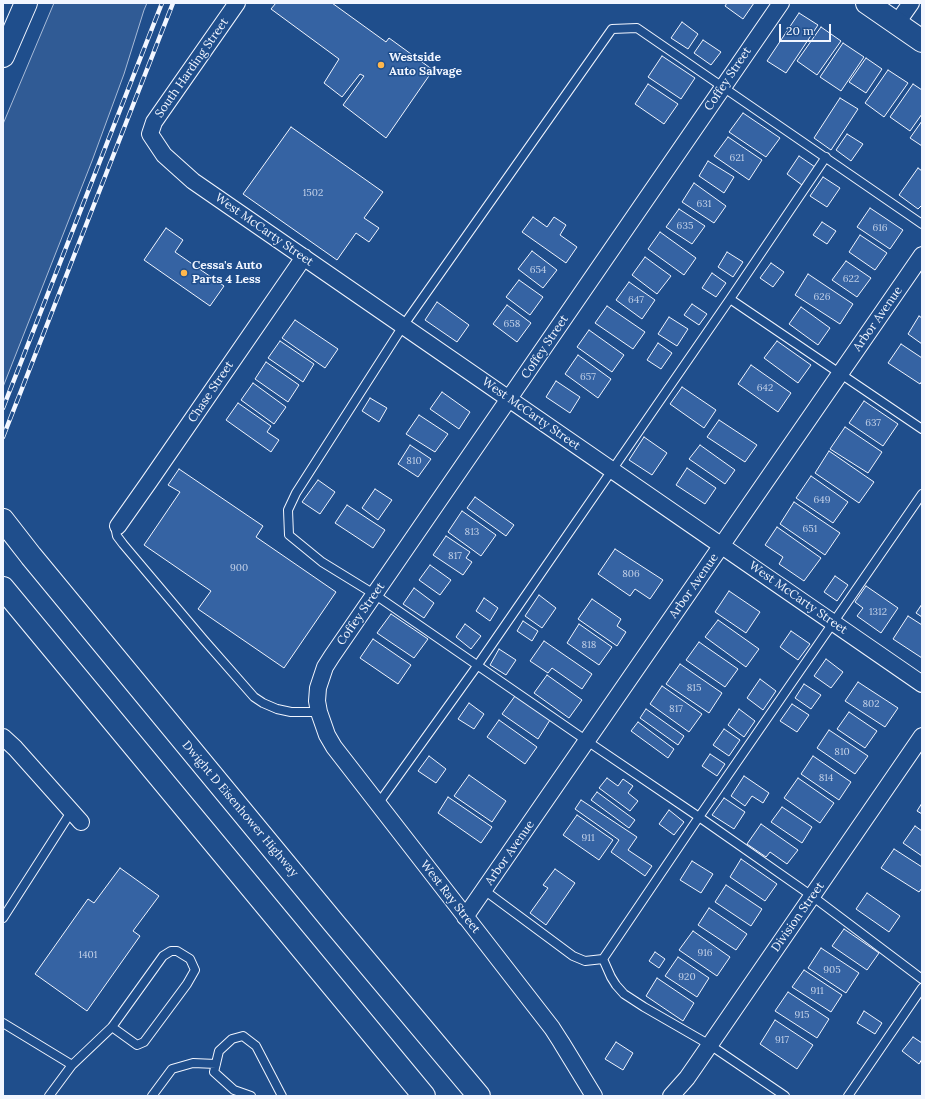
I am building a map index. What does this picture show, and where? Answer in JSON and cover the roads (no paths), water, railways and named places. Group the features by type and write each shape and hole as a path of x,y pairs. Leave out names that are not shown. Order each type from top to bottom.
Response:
{"main road":[{"path":"3,56 26,3"},
{"path":"867,3 922,41"},
{"name":"Dwight D Eisenhower Highway","path":"7,524 31,556 333,922 479,1096"},
{"path":"7,594 424,1096"}],"street":[{"name":"South Harding Street","path":"150,134 154,122 164,106 237,3"},
{"name":"Coffey Street","path":"318,694 318,688 324,667 781,3"},
{"path":"897,23 911,3"},
{"name":"West McCarty Street","path":"150,134 164,155 194,181 922,684"},
{"name":"Arbor Avenue","path":"466,917 922,255"},
{"name":"Chase Street","path":"118,526 304,257"},
{"name":"West Ray Street","path":"318,694 317,701 319,712 327,736 334,747 558,1037 594,1096"},
{"name":"Division Street","path":"671,1096 687,1078 922,736"},
{"path":"3,737 15,748 76,817"}],"lane":[{"path":"922,224 637,28 612,29 403,326 296,493 288,510 289,535 322,562 374,594 699,817 812,896 922,979"},
{"path":"378,804 477,666 826,157"},
{"path":"730,299 922,429"},
{"path":"484,890 573,956 585,961 603,959 922,494"},
{"path":"118,526 116,531 117,536 123,544 254,697 263,704 277,709 291,712 319,712"},
{"path":"3,918 76,817"},
{"path":"50,1096 72,1065 112,1027 163,956 171,951 177,951 190,959 195,970 187,984 144,1042 137,1045 112,1027"},
{"path":"603,959 611,977 624,994 710,1045 785,1096"},
{"path":"848,1096 922,988"},
{"path":"3,1023 72,1065"},
{"path":"251,1096 234,1090 214,1072 219,1051 232,1039 243,1036 256,1046 282,1096"},
{"path":"152,1096 172,1069 194,1063 216,1064"}],"railway":[{"path":"3,408 162,3"},
{"path":"3,437 173,3"}],"place":[{"name":"Westside Auto Salvage","path":"381,65"},
{"name":"Cessa's Auto Parts 4 Less","path":"184,273"}]}
